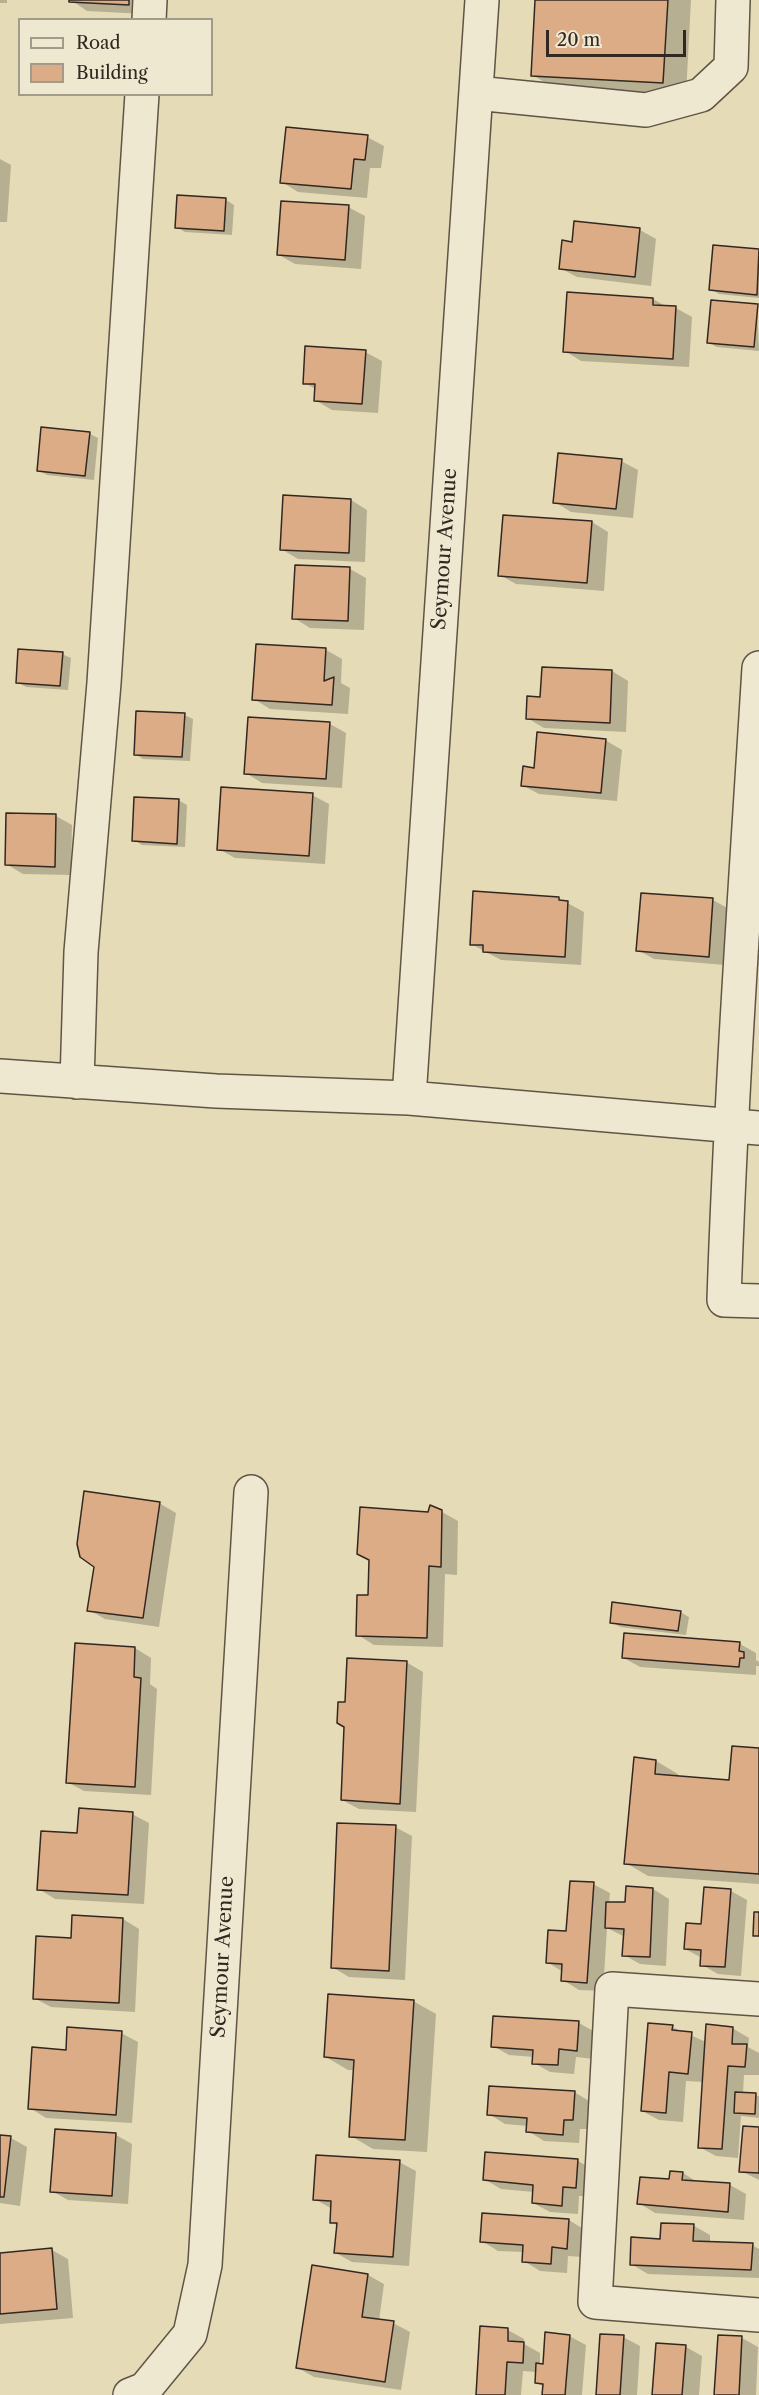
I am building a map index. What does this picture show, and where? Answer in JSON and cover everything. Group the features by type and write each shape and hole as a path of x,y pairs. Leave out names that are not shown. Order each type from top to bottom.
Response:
{"street":[{"path":"149,18 150,0"},
{"name":"Seymour Avenue","path":"409,1098 482,0"},
{"path":"476,93 646,110 701,95 731,67 734,0"},
{"path":"77,1082 81,952 104,683 142,96"},
{"path":"759,669 740,1002 744,1126 724,1300 759,1301"},
{"path":"0,1076 216,1091 409,1098 744,1126"},
{"name":"Seymour Avenue","path":"130,2395 145,2389 190,2334 205,2265 250,1492"},
{"path":"759,1999 612,1989 594,2302 759,2315"}],"building":[{"path":"69,0 129,0 129,5 69,2"},
{"path":"535,0 668,0 663,83 531,76"},
{"path":"286,127 368,135 365,160 354,159 351,189 280,183"},
{"path":"177,195 226,198 224,231 175,228"},
{"path":"281,201 349,205 345,260 277,255"},
{"path":"574,221 640,228 635,277 559,269 562,240 572,242"},
{"path":"713,245 759,249 757,295 709,290"},
{"path":"567,292 653,298 653,305 676,306 673,359 563,352"},
{"path":"711,300 758,304 754,347 707,343"},
{"path":"305,346 366,350 362,404 314,401 315,384 303,384"},
{"path":"41,427 90,432 85,476 37,471"},
{"path":"558,453 622,459 616,509 553,503"},
{"path":"283,495 351,499 349,553 280,550"},
{"path":"503,515 592,521 587,583 498,576"},
{"path":"295,565 350,567 348,621 292,619"},
{"path":"256,644 326,648 324,681 334,677 332,705 252,700"},
{"path":"18,649 63,652 60,686 16,683"},
{"path":"542,667 612,670 610,723 526,719 527,696 540,697"},
{"path":"136,711 185,713 182,757 134,755"},
{"path":"248,717 330,722 326,779 244,774"},
{"path":"537,732 606,739 601,793 521,786 523,766 534,768"},
{"path":"221,787 313,793 309,856 217,850"},
{"path":"134,797 179,799 177,844 132,841"},
{"path":"6,813 56,814 55,867 5,865"},
{"path":"473,891 559,897 559,900 568,901 565,957 483,952 483,945 470,945"},
{"path":"641,893 713,898 709,957 636,951"},
{"path":"84,1491 160,1502 143,1618 87,1611 94,1567 80,1557 77,1544"},
{"path":"430,1505 442,1510 441,1567 429,1566 427,1638 356,1636 357,1595 368,1595 369,1560 357,1554 360,1507 428,1512"},
{"path":"612,1602 681,1611 678,1631 610,1623"},
{"path":"624,1633 740,1642 739,1651 744,1652 744,1658 740,1658 739,1667 622,1658"},
{"path":"75,1643 135,1647 134,1677 141,1678 135,1787 66,1783"},
{"path":"347,1658 407,1661 400,1804 341,1800 344,1727 337,1723 338,1702 345,1702"},
{"path":"732,1746 759,1748 759,1874 624,1864 634,1757 656,1760 655,1774 729,1780"},
{"path":"79,1808 133,1812 128,1895 37,1890 41,1831 77,1833"},
{"path":"337,1823 396,1825 389,1971 331,1968"},
{"path":"570,1881 594,1882 587,1983 561,1981 562,1964 546,1963 548,1930 566,1931"},
{"path":"626,1886 653,1888 650,1957 622,1956 624,1929 605,1928 606,1902 625,1902"},
{"path":"704,1887 731,1889 725,1967 700,1966 701,1950 684,1949 686,1923 701,1924"},
{"path":"754,1912 759,1912 759,1936 753,1936"},
{"path":"72,1915 123,1918 119,2003 33,1999 36,1936 71,1938"},
{"path":"328,1994 414,2000 405,2140 349,2137 354,2060 324,2057"},
{"path":"493,2016 579,2021 577,2051 559,2049 558,2065 532,2064 533,2050 491,2047"},
{"path":"648,2023 673,2025 672,2030 692,2032 688,2074 669,2072 666,2113 641,2111"},
{"path":"706,2024 733,2027 732,2044 747,2044 745,2067 728,2066 722,2149 698,2148"},
{"path":"67,2027 122,2031 116,2115 28,2109 32,2047 66,2050"},
{"path":"489,2086 575,2091 573,2120 564,2120 563,2135 526,2132 527,2118 487,2115"},
{"path":"735,2092 756,2093 755,2114 734,2113"},
{"path":"743,2126 759,2127 759,2173 739,2172"},
{"path":"55,2129 116,2133 112,2196 50,2192"},
{"path":"0,2135 11,2136 4,2197 0,2197"},
{"path":"485,2152 578,2159 576,2188 563,2187 562,2206 532,2203 533,2185 483,2180"},
{"path":"316,2155 400,2160 393,2257 334,2253 337,2223 330,2223 331,2201 313,2200"},
{"path":"670,2171 683,2172 682,2180 730,2183 728,2212 637,2204 640,2177 669,2179"},
{"path":"482,2213 569,2219 567,2249 552,2247 551,2264 522,2262 523,2245 480,2242"},
{"path":"661,2223 694,2224 693,2241 753,2243 751,2270 630,2265 631,2237 660,2239"},
{"path":"52,2248 57,2309 0,2314 0,2253"},
{"path":"312,2265 368,2274 362,2317 394,2321 385,2382 296,2368"},
{"path":"480,2326 508,2328 508,2341 524,2342 523,2363 507,2362 505,2395 476,2395"},
{"path":"545,2332 570,2335 565,2395 542,2395 543,2384 535,2383 536,2363 543,2364"},
{"path":"600,2334 624,2335 620,2395 596,2395"},
{"path":"718,2335 742,2336 739,2395 714,2395"},
{"path":"656,2343 686,2345 682,2395 652,2395"}]}
